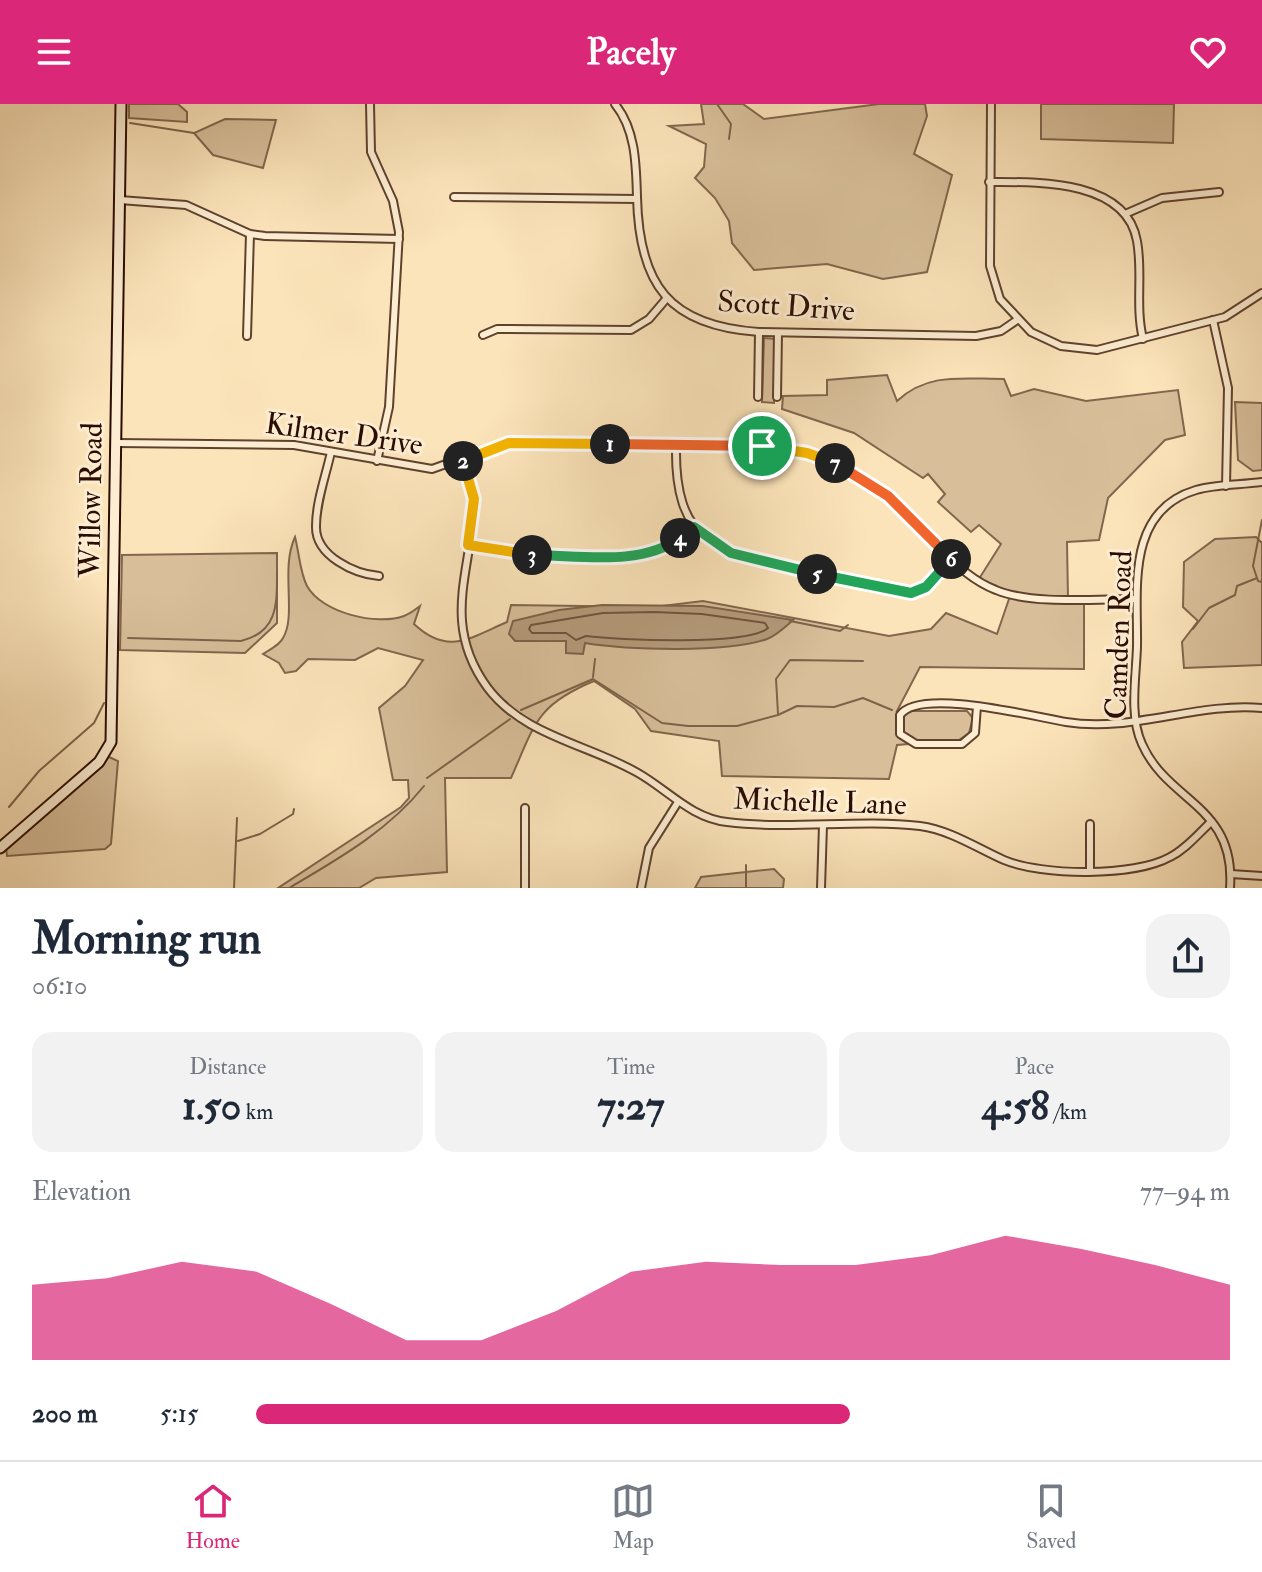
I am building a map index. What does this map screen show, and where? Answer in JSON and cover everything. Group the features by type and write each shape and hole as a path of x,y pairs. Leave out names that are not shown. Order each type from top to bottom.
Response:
{"street":[{"name":"Willow Road","path":"0,848 99,762 110,747 121,104"},
{"path":"370,104 371,152 393,201 399,239 389,407 377,461"},
{"name":"Scott Drive","path":"615,104 630,132 635,151 643,253 652,277 667,298 705,325 778,333 976,336 1007,328 1017,320"},
{"path":"991,104 990,266 996,290 1017,320 1040,337 1075,349 1097,350 1213,320 1242,308 1262,293"},
{"path":"989,182 1059,185 1099,196 1125,214 1137,241 1138,314 1143,339"},
{"path":"1125,214 1162,198 1219,192"},
{"path":"454,197 637,199"},
{"path":"120,200 186,205 250,234 399,239"},
{"path":"247,336 250,234"},
{"path":"483,335 497,329 631,330 649,319 667,298"},
{"path":"1213,320 1228,388 1226,486"},
{"path":"758,397 759,332"},
{"path":"777,397 778,333"},
{"name":"Kilmer Drive","path":"116,443 253,443 432,469 502,444 520,442 775,447 807,453 842,466 888,496 953,561 981,583 1010,595 1136,599"},
{"path":"676,445 678,492 694,527 731,553 898,593 926,587 953,561"},
{"path":"331,452 316,533 326,550 341,564 361,575 379,576"},
{"name":"Michelle Lane","path":"462,460 474,499 460,613 467,647 488,688 531,725 637,772 678,802 708,818 728,823 925,827 1024,867 1090,870 1129,870 1161,862 1183,849 1211,822"},
{"name":"Camden Road","path":"1230,888 1227,847 1211,822 1150,758 1140,741 1136,719 1139,554 1156,517 1183,496 1262,482"},
{"path":"468,545 528,555 636,555 664,548 694,527"},
{"path":"977,706 975,733 962,744 916,744 900,734 900,715 913,706 977,706 1087,724 1228,708 1262,708"},
{"path":"641,888 649,848 678,802"},
{"path":"525,808 525,888"},
{"path":"1090,824 1090,870"},
{"path":"821,888 823,825"},
{"path":"1231,874 1262,876"}],"shaded area":[{"path":"129,104 178,104 187,112 187,122 129,118"},
{"path":"701,104 743,104 764,119 879,104 925,104 927,116 914,154 952,175 927,272 883,279 827,264 754,270 732,243 729,221 715,198 695,178 704,167 706,144 669,126 704,124"},
{"path":"1041,104 1174,104 1173,143 1041,139"},
{"path":"225,119 276,120 263,168 213,155 194,133"},
{"path":"764,338 776,339 774,403 762,402"},
{"path":"887,375 897,401 921,385 960,378 1004,379 1011,396 1034,389 1086,401 1178,390 1185,435 1165,440 1108,498 1099,540 1067,542 1068,598 1084,598 1084,669 920,667 897,711 967,711 973,718 969,733 959,740 897,745 889,779 722,776 719,741 651,731 635,709 594,681 560,699 540,718 511,778 445,778 447,872 376,878 359,888 278,888 401,807 409,798 408,780 393,780 379,708 405,686 423,660 378,648 355,660 308,659 296,671 285,673 279,663 263,654 279,643 287,628 289,563 295,537 307,586 325,603 351,615 380,619 404,616 420,606 414,624 426,634 449,642 470,638 507,622 511,605 654,607 703,601 889,636 931,629 946,613 997,634 1010,596 977,582 1001,544 979,525 971,532 938,502 945,494 928,474 923,478 854,433 782,409 783,396 827,395 827,380"},
{"path":"1235,402 1262,403 1262,470 1253,471 1238,460"},
{"path":"1256,537 1262,543 1262,665 1184,668 1182,642 1198,621 1183,607 1184,562 1215,539"},
{"path":"277,553 277,623 245,653 120,650 122,555"},
{"path":"109,757 118,761 111,844 105,849 7,856 6,848"},
{"path":"774,869 784,879 783,888 695,888 701,877"}],"water":[{"path":"602,605 703,606 793,620 767,639 728,647 651,649 585,643 583,654 566,653 566,641 515,641 509,634 513,621 559,610"}],"waterway":[{"path":"717,104 731,124 729,139"},
{"path":"130,123 194,133"},
{"path":"1262,520 1253,566 1258,581 1262,582"},
{"path":"128,638 241,641 253,637 269,624 273,615 277,572"},
{"path":"1193,629 1209,608 1235,595 1237,586 1257,578"},
{"path":"790,621 840,631 848,625"},
{"path":"593,677 595,659"},
{"path":"778,714 776,679 790,660 863,661"},
{"path":"521,710 593,679 662,723 688,726 737,726 778,715 797,706 834,707 863,698 892,710"},
{"path":"9,807 39,771 94,723 104,703"},
{"path":"427,778 510,719"},
{"path":"289,888 378,830 424,786"},
{"path":"238,841 260,834 293,814 294,809"},
{"path":"234,888 237,818"},
{"path":"746,865 746,888"}],"route":[{"path":"520,442 762,446 821,457 865,479 888,496 953,561 926,587 898,593 731,553 716,546 694,527 664,548 636,555 528,555 468,545 474,499 462,460 493,447 520,442"}]}
